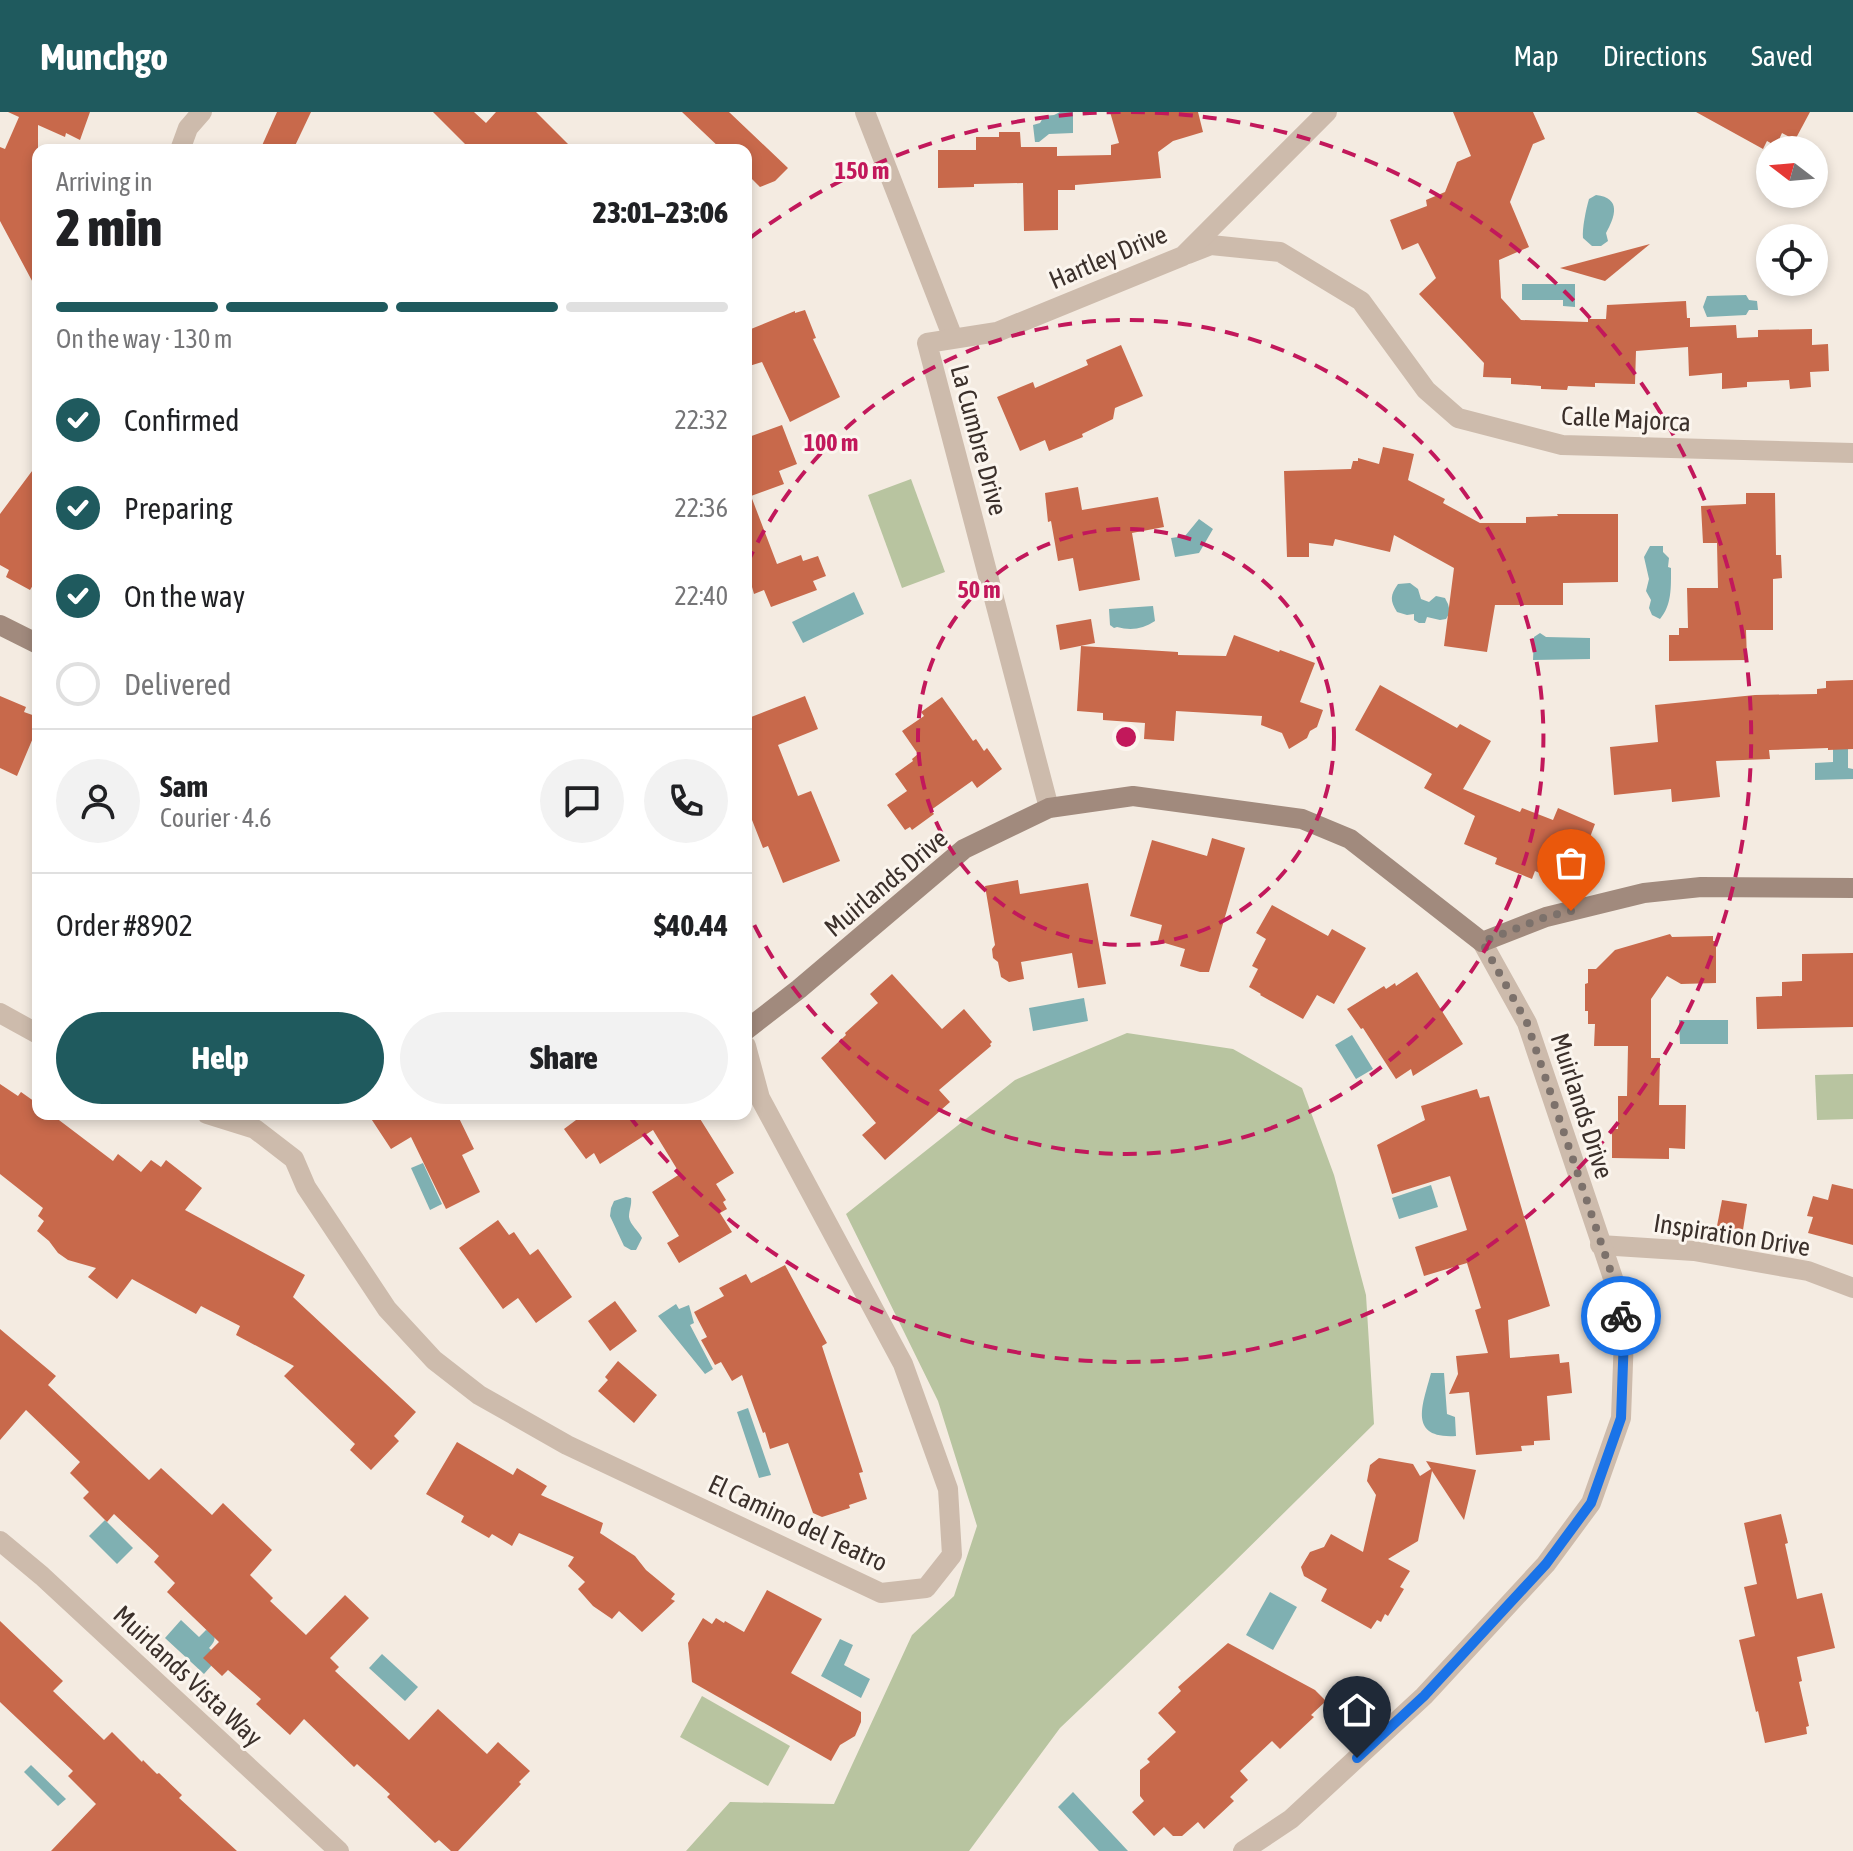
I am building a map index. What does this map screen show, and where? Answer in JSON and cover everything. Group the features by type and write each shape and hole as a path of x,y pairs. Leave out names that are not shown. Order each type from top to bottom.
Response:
{"street":[{"path":"182,144 188,128 202,112"},
{"name":"La Cumbre Drive","path":"865,112 953,338 927,343 1049,808"},
{"name":"Hartley Drive","path":"953,338 997,332 1183,256 1327,112"},
{"name":"Calle Majorca","path":"1183,256 1211,245 1280,252 1361,301 1426,390 1458,418 1562,445 1853,453"},
{"path":"0,625 32,641"},
{"name":"Muirlands Drive","path":"752,1025 964,849 1049,808 1133,796 1302,819 1350,839 1482,942 1527,1023 1617,1290 1624,1336 1621,1418 1591,1503 1546,1564 1424,1696 1291,1819 1243,1851"},
{"path":"1482,942 1546,917 1644,893 1701,887 1853,888"},
{"path":"0,1013 32,1031"},
{"name":"El Camino del Teatro","path":"226,1120 255,1129 294,1159 306,1187 387,1309 434,1360 479,1395 567,1445 881,1593 926,1588 952,1555 948,1489 903,1364 760,1098 752,1068"},
{"name":"Inspiration Drive","path":"1600,1245 1694,1251 1808,1271 1853,1288"},
{"name":"Muirlands Vista Way","path":"0,1541 42,1576 339,1851"}],"green space":[{"path":"911,479 945,572 902,588 868,495"},
{"path":"1127,1033 1233,1049 1302,1088 1334,1175 1366,1295 1374,1424 1060,1728 969,1851 686,1851 730,1802 834,1804 912,1635 954,1596 977,1526 938,1401 846,1214 1015,1080"},
{"path":"1853,1074 1853,1119 1817,1120 1815,1075"},
{"path":"702,1696 790,1746 768,1786 680,1737"}],"water":[{"path":"1073,112 1073,133 1049,134 1035,142 1033,125 1040,123 1044,116"},
{"path":"1596,195 1610,200 1614,209 1606,233 1608,241 1601,246 1592,246 1583,238 1589,199"},
{"path":"1522,284 1575,284 1575,307 1563,306 1563,300 1522,300"},
{"path":"1746,295 1749,300 1757,301 1758,310 1749,310 1746,315 1707,317 1703,307 1707,296"},
{"path":"1199,519 1213,529 1199,553 1175,557 1171,538 1185,536"},
{"path":"1650,546 1663,546 1663,552 1669,558 1668,567 1671,568 1669,602 1660,619 1652,615 1649,608 1651,600 1646,591 1649,579 1644,557"},
{"path":"1410,583 1418,589 1421,599 1429,602 1436,596 1445,598 1450,612 1446,619 1427,617 1425,623 1419,623 1414,620 1414,614 1397,612 1392,601 1393,591 1398,584"},
{"path":"854,592 864,614 803,643 792,622"},
{"path":"1153,606 1155,621 1146,626 1127,629 1110,625 1109,609"},
{"path":"1540,633 1546,637 1590,638 1590,659 1533,660 1534,637"},
{"path":"1848,748 1848,768 1853,769 1853,779 1815,780 1815,763 1833,762 1833,749"},
{"path":"1084,998 1088,1021 1033,1031 1029,1008"},
{"path":"1679,1020 1728,1020 1728,1044 1680,1044"},
{"path":"1352,1035 1373,1069 1356,1079 1335,1045"},
{"path":"423,1163 442,1204 430,1210 411,1168"},
{"path":"1431,1185 1438,1207 1399,1219 1392,1198"},
{"path":"631,1198 630,1220 642,1238 636,1250 624,1246 610,1216 614,1201"},
{"path":"676,1304 679,1309 689,1305 694,1323 690,1325 713,1369 705,1374 658,1316"},
{"path":"1431,1373 1444,1373 1447,1414 1455,1417 1456,1436 1430,1432 1424,1426 1422,1407"},
{"path":"748,1408 771,1475 759,1478 737,1412"},
{"path":"105,1520 133,1548 117,1564 89,1536"},
{"path":"1270,1592 1297,1607 1273,1650 1246,1635"},
{"path":"181,1620 199,1637 206,1630 214,1634 209,1648 219,1657 204,1674 165,1638"},
{"path":"840,1639 853,1645 844,1665 870,1679 861,1698 821,1676"},
{"path":"382,1654 418,1687 405,1701 369,1668"},
{"path":"31,1765 66,1799 58,1806 24,1772"},
{"path":"1073,1792 1128,1851 1099,1851 1058,1807"}],"building":[{"path":"8,112 90,112 80,140 38,125 38,144 32,144 32,281 0,221 0,147 5,149 19,117"},
{"path":"277,112 311,112 296,144 263,144"},
{"path":"433,112 474,112 486,123 496,112 536,112 568,144 465,144"},
{"path":"682,112 729,112 788,168 775,181 760,187 752,179 752,144 716,144"},
{"path":"1110,112 1198,112 1203,132 1173,141 1158,152 1161,178 1075,185 1075,190 1058,190 1058,230 1024,231 1023,183 938,188 938,150 976,150 976,137 999,137 999,132 1020,132 1021,147 1057,147 1057,156 1111,155 1111,145 1119,143"},
{"path":"1453,112 1533,112 1545,139 1533,144 1510,202 1529,247 1499,260 1501,298 1521,320 1588,322 1588,319 1606,319 1607,305 1686,301 1690,327 1736,325 1737,338 1758,337 1758,330 1812,329 1812,345 1828,344 1829,371 1810,372 1811,387 1790,389 1789,380 1747,382 1747,387 1722,389 1722,373 1689,376 1688,347 1636,351 1635,384 1595,383 1595,387 1541,389 1541,386 1511,384 1511,378 1483,377 1484,363 1419,294 1436,278 1418,243 1402,250 1390,220 1427,206 1426,200 1445,192 1457,162 1471,156"},
{"path":"1696,112 1810,112 1797,136 1782,133 1781,136 1756,136 1756,145"},
{"path":"1650,244 1605,281 1560,268"},
{"path":"805,310 816,338 813,339 840,397 790,422 762,362 752,365 752,329"},
{"path":"1121,345 1143,396 1115,408 1113,419 1082,434 1083,437 1049,451 1045,440 1020,451 997,397 1033,382 1035,388 1088,365 1086,360"},
{"path":"782,425 797,464 779,471 784,484 752,496 752,436"},
{"path":"1383,447 1414,454 1408,480 1445,499 1443,503 1480,523 1526,523 1526,517 1557,514 1618,514 1618,582 1563,583 1563,605 1495,605 1487,652 1444,646 1454,568 1394,535 1390,552 1335,539 1333,546 1309,543 1309,557 1287,557 1284,471 1351,469 1353,461 1358,461 1358,458 1379,464"},
{"path":"32,471 30,590 6,577 9,570 0,565 0,514"},
{"path":"1078,487 1082,510 1158,497 1164,527 1132,533 1140,580 1079,591 1073,558 1058,561 1051,521 1048,522 1045,493"},
{"path":"1746,493 1775,493 1776,555 1781,555 1782,578 1773,579 1773,630 1746,630 1747,660 1669,661 1669,635 1679,635 1679,628 1688,628 1687,588 1718,588 1717,543 1703,543 1701,506 1746,504"},
{"path":"752,499 777,564 801,555 803,561 818,556 826,576 813,581 817,590 771,607 764,590 754,594"},
{"path":"1091,619 1095,643 1060,650 1056,625"},
{"path":"1234,635 1315,663 1300,702 1323,710 1317,727 1310,731 1307,738 1289,749 1282,733 1261,725 1262,716 1176,711 1174,741 1144,739 1145,723 1103,720 1103,713 1077,711 1081,646 1226,656"},
{"path":"1853,680 1853,749 1769,750 1770,759 1716,761 1720,797 1672,802 1671,789 1614,795 1610,747 1658,742 1655,705 1755,695 1817,694 1817,689 1826,688 1826,681"},
{"path":"1380,685 1457,728 1460,724 1491,741 1463,789 1520,812 1522,808 1553,820 1558,808 1595,824 1584,853 1568,847 1554,879 1535,871 1532,879 1495,864 1497,858 1464,844 1475,816 1424,788 1432,774 1355,730"},
{"path":"0,696 26,707 24,712 32,715 32,740 17,776 0,768"},
{"path":"805,696 818,729 778,745 798,796 811,791 840,861 783,883 768,846 763,848 752,820 752,717"},
{"path":"942,697 973,741 976,739 984,751 987,748 1002,769 977,788 972,781 931,810 934,814 912,830 910,827 905,830 887,805 907,791 895,774 918,754 902,731 924,716 921,712"},
{"path":"1212,838 1245,848 1209,972 1200,972 1180,966 1185,949 1158,941 1162,925 1130,916 1152,840 1207,856"},
{"path":"1018,880 1020,894 1088,883 1106,984 1078,988 1072,953 1021,962 1024,979 1009,982 1001,977 998,962 993,958 995,945 985,886"},
{"path":"1272,905 1328,936 1332,929 1366,948 1334,1004 1317,995 1303,1019 1249,987 1258,969 1252,966 1266,939 1256,933"},
{"path":"1670,934 1672,937 1713,936 1713,941 1716,941 1716,983 1681,984 1667,976 1651,999 1651,1058 1660,1058 1659,1105 1686,1105 1685,1149 1669,1148 1669,1159 1612,1158 1612,1129 1618,1129 1618,1096 1627,1096 1628,1046 1594,1046 1595,1024 1588,1024 1588,1011 1585,1011 1588,969 1596,969 1615,950"},
{"path":"1853,953 1853,1027 1757,1029 1756,997 1782,996 1782,982 1802,981 1802,954"},
{"path":"1417,972 1463,1044 1413,1076 1411,1069 1396,1079 1347,1009 1384,986 1386,989 1395,983 1396,986"},
{"path":"892,974 942,1029 964,1009 992,1042 939,1090 950,1102 885,1160 862,1135 876,1123 821,1058 878,1003 870,994"},
{"path":"0,1084 18,1096 21,1092 32,1100 32,1120 59,1120 113,1161 118,1154 141,1172 151,1160 161,1167 166,1160 202,1188 185,1210 305,1275 293,1297 416,1412 394,1436 399,1441 371,1470 350,1450 355,1444 284,1376 294,1366 236,1335 240,1326 201,1306 196,1314 132,1279 117,1299 88,1277 96,1268 68,1260 37,1231 44,1221 38,1216 43,1208 0,1174"},
{"path":"1477,1089 1480,1098 1489,1096 1550,1306 1508,1320 1510,1358 1559,1354 1560,1363 1569,1362 1572,1393 1547,1396 1550,1440 1521,1446 1522,1451 1476,1455 1469,1392 1449,1394 1458,1374 1456,1356 1488,1353 1475,1310 1481,1308 1467,1263 1424,1276 1415,1247 1467,1230 1450,1176 1392,1194 1377,1145 1425,1120 1421,1106"},
{"path":"372,1120 460,1120 474,1149 462,1155 480,1192 446,1209 411,1137 391,1149"},
{"path":"576,1120 701,1120 734,1173 716,1184 726,1200 723,1202 727,1209 720,1213 732,1232 679,1263 667,1243 679,1236 652,1192 680,1174 653,1130 600,1164 594,1153 586,1159 564,1129"},
{"path":"1832,1184 1853,1189 1853,1245 1808,1233 1813,1217 1807,1216 1813,1196 1828,1200"},
{"path":"1722,1200 1747,1204 1743,1230 1717,1226"},
{"path":"498,1220 509,1235 514,1232 530,1255 538,1249 572,1297 536,1323 518,1298 503,1309 459,1248"},
{"path":"785,1265 827,1343 822,1346 863,1472 859,1473 867,1499 822,1517 813,1513 788,1443 770,1449 742,1375 732,1381 721,1362 715,1365 701,1340 707,1337 694,1312 724,1296 719,1288 746,1274 751,1283"},
{"path":"615,1301 637,1331 610,1351 588,1321"},
{"path":"0,1329 56,1376 48,1385 149,1480 161,1468 212,1515 223,1503 272,1550 250,1575 273,1598 270,1601 306,1635 345,1595 369,1618 330,1658 339,1667 335,1671 409,1740 438,1709 487,1754 498,1742 530,1771 458,1851 451,1851 439,1840 435,1843 387,1797 390,1794 357,1764 354,1767 304,1719 290,1735 256,1704 261,1699 228,1670 222,1676 203,1658 219,1642 167,1592 175,1583 154,1562 159,1556 114,1514 107,1522 83,1498 89,1492 70,1473 80,1462 26,1410 0,1440"},
{"path":"618,1361 657,1395 634,1423 598,1391"},
{"path":"457,1442 513,1475 517,1468 547,1486 541,1495 603,1523 600,1533 635,1556 646,1570 675,1594 671,1599 675,1601 642,1632 619,1611 612,1619 593,1606 578,1589 585,1582 568,1566 574,1557 519,1533 512,1546 492,1534 489,1538 461,1522 464,1516 426,1494"},
{"path":"1379,1458 1413,1464 1420,1476 1431,1469 1426,1461 1476,1470 1464,1520 1432,1471 1418,1541 1388,1559 1410,1571 1400,1587 1404,1589 1388,1616 1385,1614 1381,1622 1377,1620 1371,1629 1321,1601 1327,1589 1304,1576 1301,1567 1310,1552 1324,1547 1331,1534 1363,1552 1376,1495 1367,1481 1370,1465"},
{"path":"1781,1514 1797,1599 1822,1593 1835,1648 1797,1657 1809,1726 1806,1727 1807,1734 1765,1743 1739,1640 1755,1636 1744,1587 1757,1584 1744,1523"},
{"path":"767,1590 822,1619 791,1673 861,1712 861,1722 855,1736 840,1745 831,1761 692,1682 688,1643 703,1618 712,1624 716,1618 725,1621 744,1632"},
{"path":"0,1621 63,1681 53,1691 104,1740 112,1732 142,1762 159,1773 182,1795 179,1798 237,1851 51,1851 96,1804 68,1776 73,1771 0,1702"},
{"path":"1228,1643 1315,1690 1326,1701 1311,1715 1314,1717 1280,1749 1272,1741 1240,1771 1248,1780 1230,1797 1234,1801 1204,1829 1198,1822 1182,1836 1173,1836 1164,1827 1154,1836 1132,1812 1144,1801 1140,1796 1140,1770 1150,1762 1147,1759 1176,1732 1158,1713 1181,1691 1178,1687"}],"way so far":[{"path":"1571,911 1546,917 1482,942 1527,1023 1617,1290 1621,1316"}],"route":[{"path":"1357,1758 1424,1696 1546,1564 1591,1503 1621,1418 1624,1336 1621,1316"}]}
